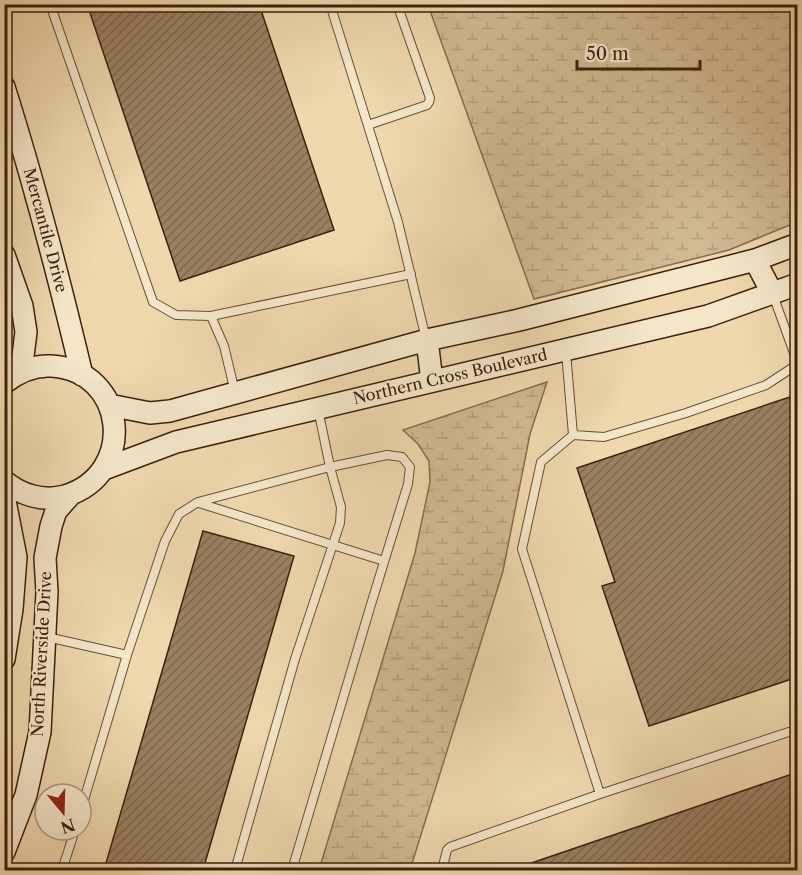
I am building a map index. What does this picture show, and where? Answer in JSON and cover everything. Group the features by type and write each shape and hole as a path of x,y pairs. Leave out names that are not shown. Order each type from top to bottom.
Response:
{"street":[{"name":"Mercantile Drive","path":"4,87 30,170 82,375"},
{"path":"109,405 150,413 170,411 427,340 519,320 755,260 798,244"},
{"path":"4,255 22,306 26,332 13,378"},
{"path":"755,260 772,293"},
{"name":"Northern Cross Boulevard","path":"104,469 176,442 708,316 798,284"},
{"path":"427,340 432,381"},
{"path":"4,481 22,493 34,497 60,497 71,494 90,484 104,469 114,444 115,431 109,405 93,383 82,375 71,369 46,366 33,368 13,378"},
{"name":"North Riverside Drive","path":"4,852 26,795 40,732 47,592 45,558 51,526 57,511 71,494"},
{"name":"North Riverside Drive","path":"4,496 16,557 12,609 4,659"}],"lane":[{"path":"50,4 153,302 176,315 211,316 411,274"},
{"path":"330,4 398,222 427,340"},
{"path":"368,125 427,105 430,99 397,4"},
{"path":"600,794 522,549 541,462 573,435 604,437 686,413 766,385 798,364 772,293"},
{"path":"211,316 224,346 235,393"},
{"path":"566,350 573,435"},
{"path":"235,870 295,659 340,523 341,507 318,408"},
{"path":"89,782 127,655 165,541 179,514 198,502 330,467 387,455 402,457 410,467 408,484 292,870"},
{"path":"198,502 384,561"},
{"path":"45,636 127,655"},
{"path":"442,870 447,850 450,847 600,794 798,729"},
{"path":"63,870 71,842"}],"green space":[{"path":"428,5 797,5 797,222 729,250 534,299"},
{"path":"547,382 530,434 503,571 410,870 319,870 415,553 430,482 429,461 418,444 403,430"}],"building":[{"path":"87,4 259,4 334,230 180,281"},
{"path":"793,396 798,410 798,677 649,726 602,586 615,582 577,468"},
{"path":"203,531 294,556 203,870 104,870"},
{"path":"798,772 798,870 511,870"}]}
